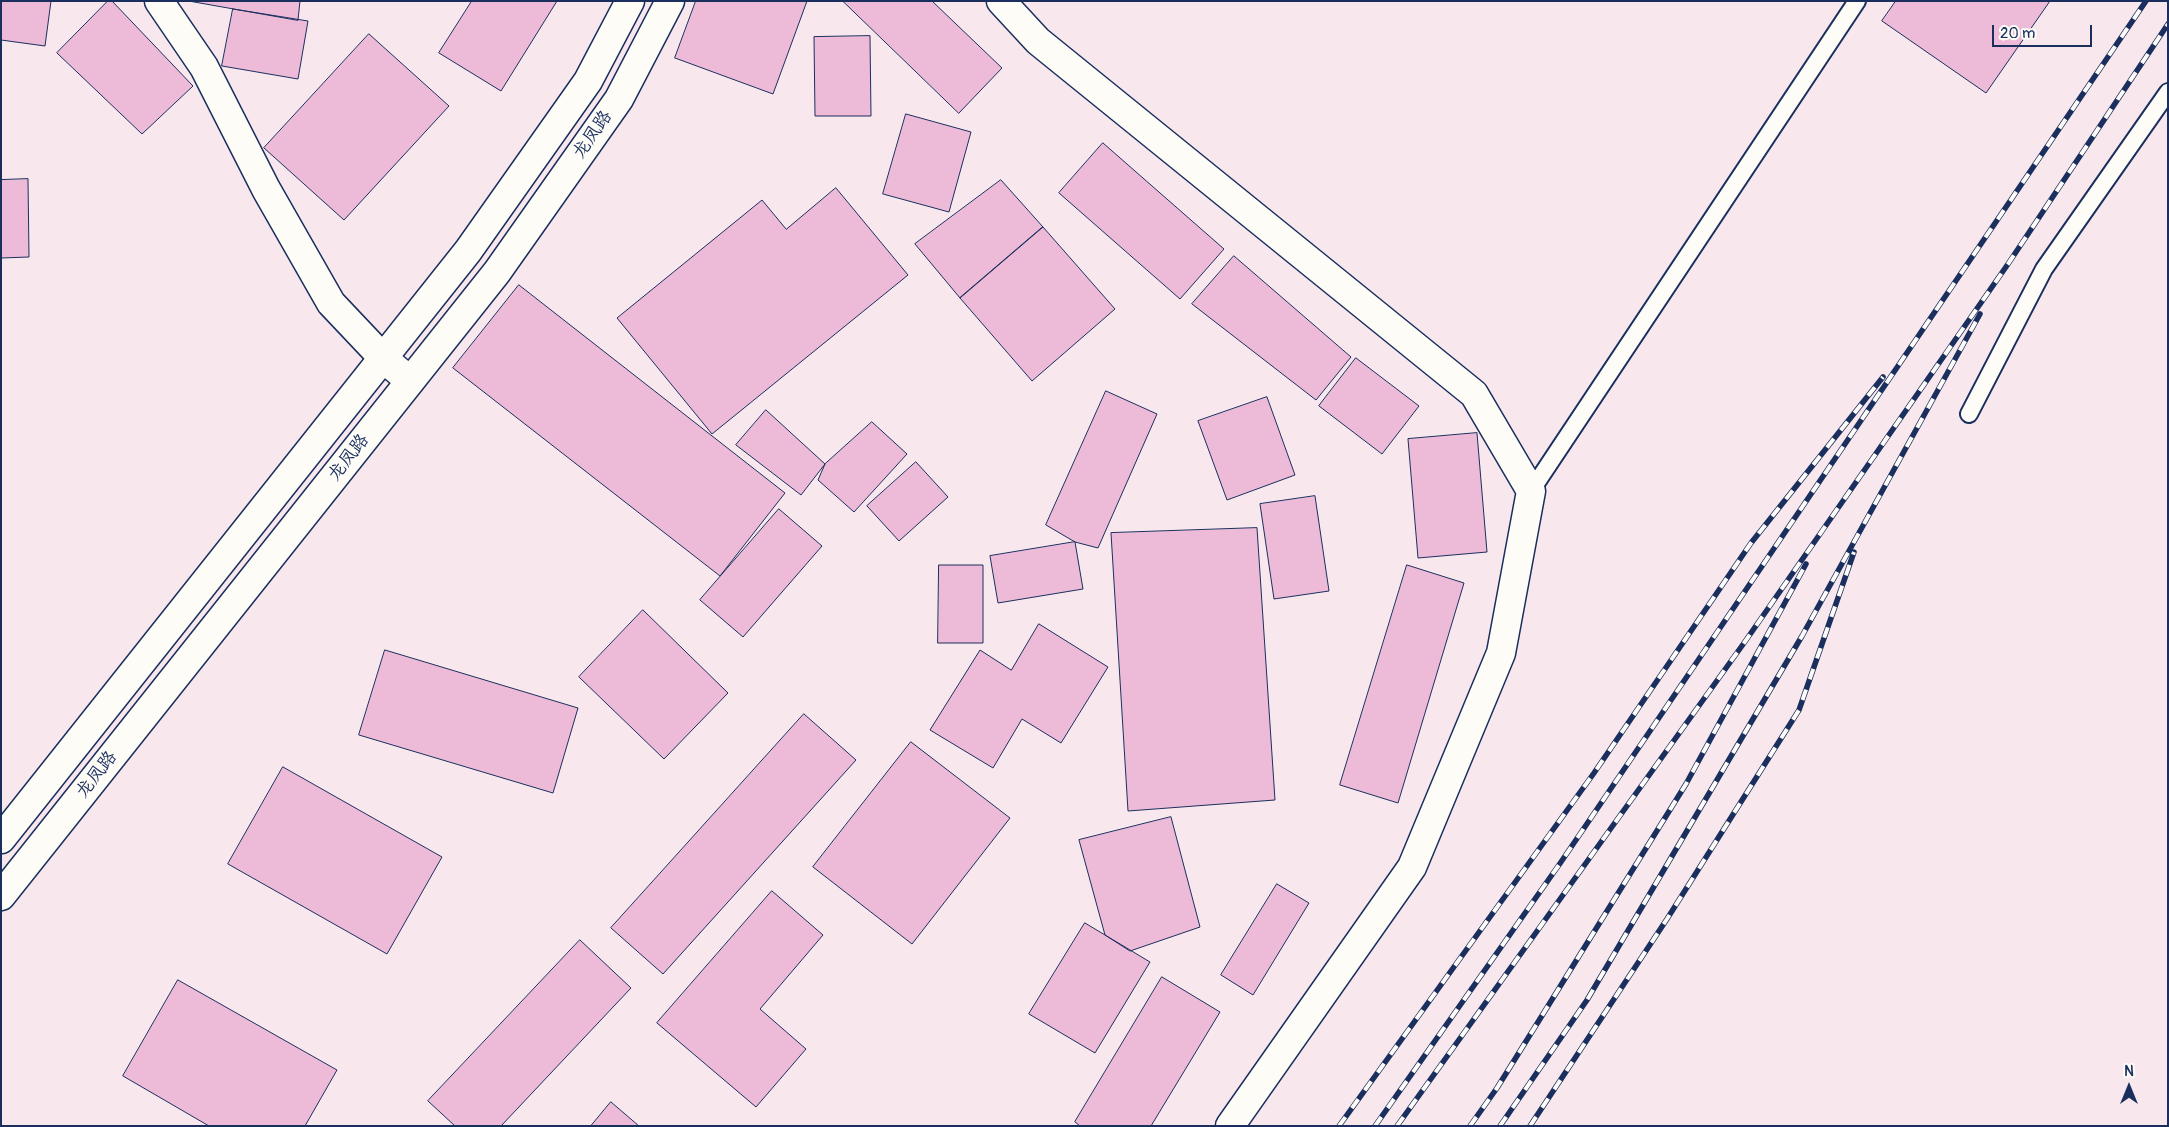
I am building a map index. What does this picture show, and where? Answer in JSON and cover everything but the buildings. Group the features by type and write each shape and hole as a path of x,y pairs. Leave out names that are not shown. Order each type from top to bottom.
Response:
{"main road":[{"path":"158,1 204,67 266,189 331,303 384,358 410,381"},
{"name":"龙凤路","path":"1,839 468,251 588,81 630,1"},
{"name":"龙凤路","path":"1,896 497,272 619,99 670,1"},
{"path":"1001,1 1038,41 1474,394 1531,491 1501,653 1412,867 1230,1126"}],"lane":[{"path":"1531,491 1857,1"},
{"path":"1969,414 2044,268 2168,92"}],"railway":[{"path":"1375,1126 1561,862 2146,1"},
{"path":"1397,1126 1744,643 2008,264 2168,24"},
{"path":"1500,1126 1587,1000 1802,636 1980,314"},
{"path":"1339,1126 1594,773 1751,543 1883,377"},
{"path":"1530,1126 1667,919 1799,710 1854,552"},
{"path":"1470,1126 1497,1088 1686,784 1806,564"}]}
